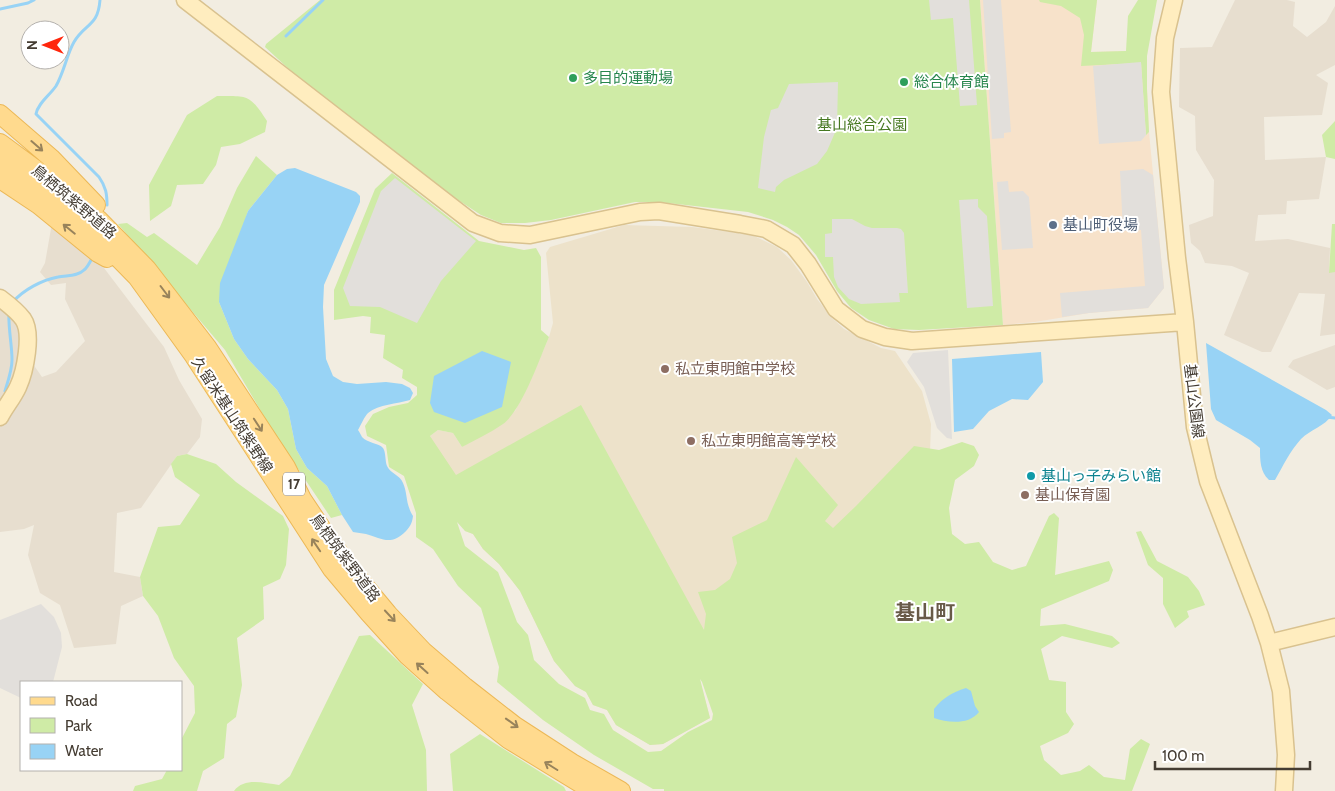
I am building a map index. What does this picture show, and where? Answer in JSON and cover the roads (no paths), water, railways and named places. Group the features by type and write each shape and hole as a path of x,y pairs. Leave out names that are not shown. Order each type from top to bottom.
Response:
{"main road":[{"path":"0,114 51,158 106,215 142,273"},
{"name":"鳥栖筑紫野道路","path":"0,143 99,220 142,273 207,347 286,468 302,499 330,541 388,614 423,651 465,688 515,726 572,763 621,791"},
{"name":"久留米基山筑紫野線","path":"0,160 86,225 142,273 332,569 407,655 447,691 508,740 593,791"},
{"path":"0,179 39,205 98,253 142,273"}],"street":[{"path":"185,0 473,223 500,232 530,235 640,212 659,211 766,229 793,245 808,264 836,309 862,329 894,339 912,341 1184,322"},
{"name":"基山公園線","path":"1174,0 1165,38 1161,92 1195,426 1208,481 1260,616 1281,691 1286,755 1284,791"},
{"path":"0,417 21,380 28,335 23,319 7,304"},
{"path":"1269,643 1335,627"}],"water":[{"path":"295,168 356,192 360,196 360,202 324,285 323,307 326,359 333,376 343,382 357,384 386,382 402,384 410,388 413,393 410,400 372,410 368,413 358,430 364,439 383,448 387,466 402,480 405,487 413,519 406,531 394,539 385,540 353,532 327,486 307,468 296,449 288,409 277,390 248,359 234,339 219,302 220,283 248,211 277,175 287,169"},
{"path":"1206,343 1332,415 1301,439 1275,480 1269,480 1262,470 1260,448 1216,420 1211,409"},
{"path":"482,351 511,362 502,407 465,423 434,412 430,403 434,376"},
{"path":"1041,352 1043,382 1028,400 1012,399 989,411 973,429 954,432 952,359"},
{"path":"966,688 971,691 975,706 979,712 975,716 958,722 934,718 934,709 941,701"}],"waterway":[{"path":"0,9 34,0"},
{"path":"100,0 97,15 74,42 56,86 42,103 36,114 99,177 106,191 107,205"},
{"path":"286,36 323,0"},
{"path":"13,302 22,293 39,283 52,278 75,275 81,272 87,267 93,257"},
{"path":"5,391 12,364 9,312"},
{"path":"1326,417 1335,418"}],"place":[{"name":"多目的運動場","path":"573,78"},
{"name":"総合体育館","path":"904,82"},
{"name":"基山町役場","path":"1053,225"},
{"name":"私立東明館中学校","path":"665,369"},
{"name":"私立東明館高等学校","path":"691,441"},
{"name":"基山っ子みらい館","path":"1031,476"},
{"name":"基山保育園","path":"1025,495"}],"district":[{"name":"基山町","path":"925,612"}],"park label":[{"name":"基山総合公園","path":"862,125"}]}
